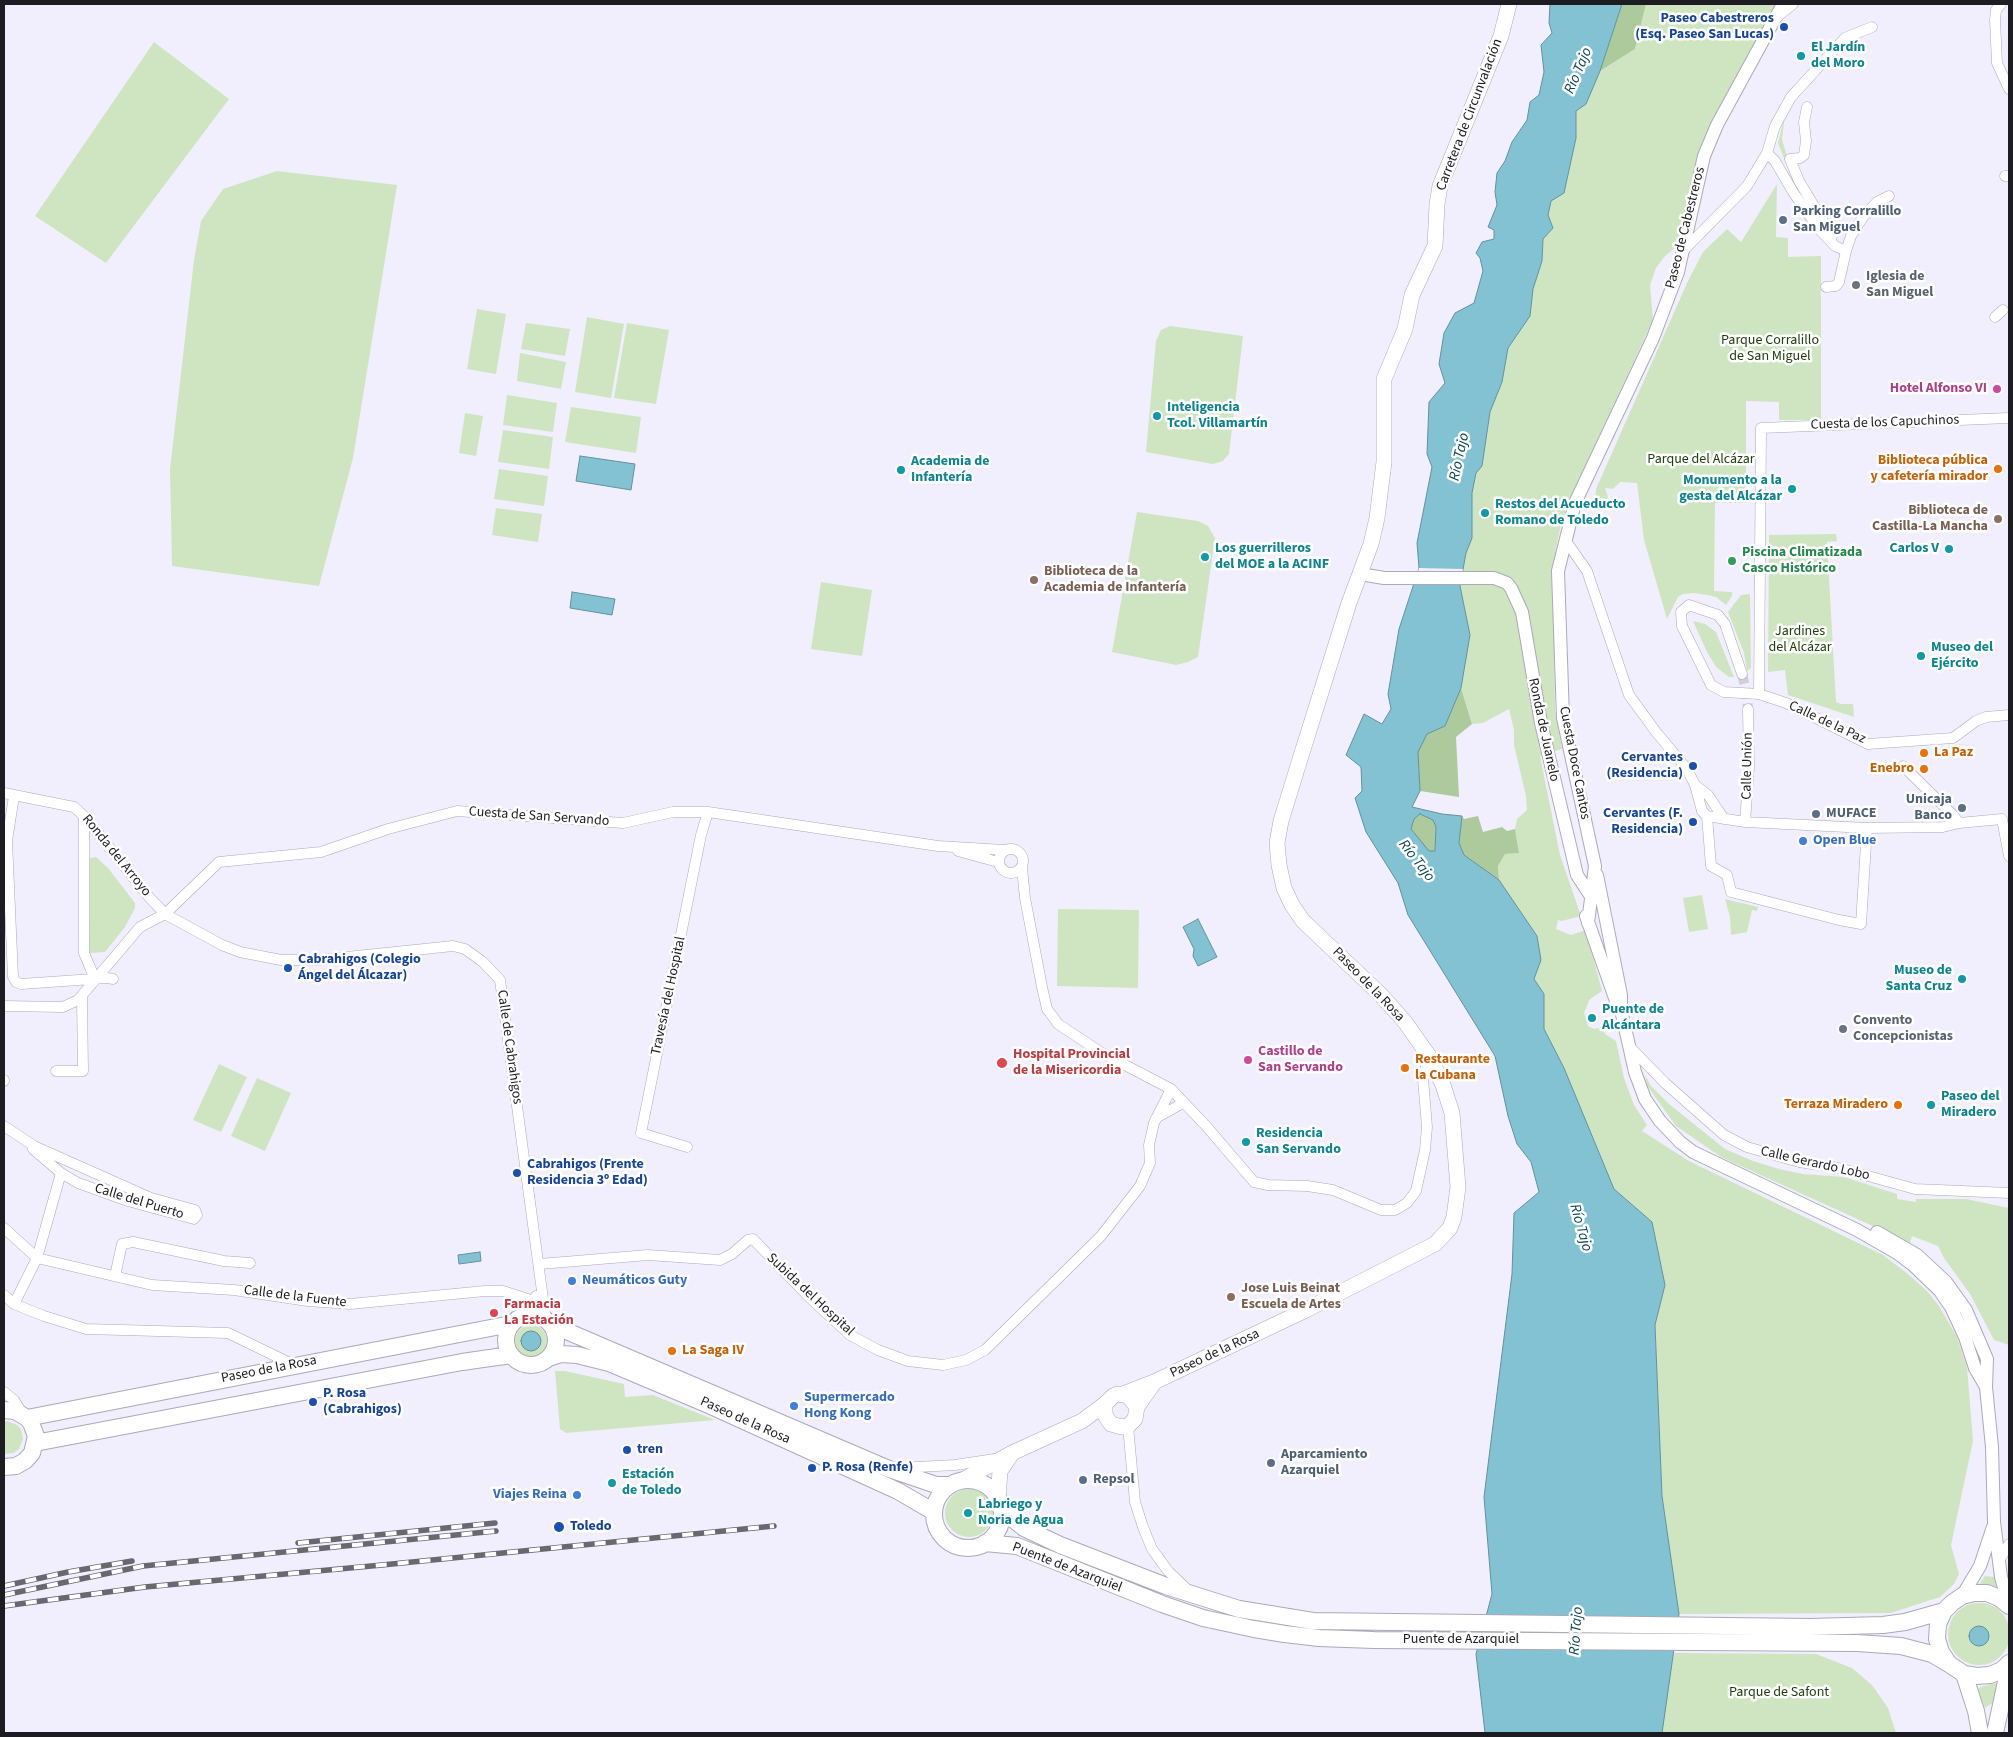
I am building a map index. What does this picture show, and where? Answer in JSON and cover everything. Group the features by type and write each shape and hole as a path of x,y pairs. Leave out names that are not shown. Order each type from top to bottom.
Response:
{"main road":[{"name":"Carretera de Circunvalación","path":"1360,574 1373,535 1384,477 1384,379 1405,329 1412,295 1435,246 1440,186 1501,36 1509,4"},
{"name":"Paseo de la Rosa","path":"4,1410 15,1411 25,1416 512,1324 532,1308 548,1322 568,1333 889,1469 936,1485 956,1483 1082,1421 1106,1404 1113,1396 1124,1394 1154,1382 1315,1306 1436,1244 1450,1228 1454,1216 1458,1187 1452,1113 1443,1085 1432,1062 1411,1030 1381,995 1304,921 1292,905 1284,888 1279,866 1277,843 1281,821 1343,621 1360,574"},
{"path":"548,1322 556,1337 556,1345 549,1358"},
{"path":"510,1355 506,1340 512,1324"},
{"name":"Paseo de la Rosa","path":"35,1443 462,1362 510,1355 522,1364 530,1365 542,1363 549,1358 561,1354 577,1355 609,1363 711,1406 898,1491 934,1512"},
{"name":"Paseo de la Rosa","path":"1128,1426 1135,1419 1137,1407 1154,1382"},
{"path":"1124,1394 1132,1399 1137,1407"},
{"path":"1106,1404 1105,1415 1111,1424"},
{"path":"4,1467 16,1466 25,1461 32,1453 35,1443 34,1430 25,1416"},
{"path":"1082,1421 1122,1427 1128,1426"},
{"path":"1000,1504 992,1490 983,1484 972,1480 956,1483 942,1492 936,1501 935,1523 940,1534 956,1546 976,1547 993,1537 998,1528 1000,1504 1000,1471 1008,1456"},
{"name":"Puente de Azarquiel","path":"1000,1504 1024,1528 1060,1545 1193,1596 1239,1609 1313,1621 1715,1635 1901,1646 1932,1654 1964,1674"},
{"name":"Puente de Azarquiel","path":"985,1543 1017,1546 1162,1604 1204,1618 1254,1630 1319,1638 1425,1640 1715,1635 1883,1625 1905,1622 1944,1612"},
{"path":"1949,1664 1941,1652 1937,1638 1938,1624 1944,1612 1952,1603 1962,1596 1974,1593 1987,1594 1999,1598 2009,1605"},
{"path":"1980,1733 1976,1711 1964,1674 1990,1675 2002,1670 2009,1663"},
{"path":"1995,1733 2009,1668"}],"street":[{"name":"Paseo de Cabestreros","path":"1566,541 1575,503 1653,338 1678,272 1704,156 1717,125 1783,4"},
{"path":"1774,20 1793,4"},
{"path":"1999,7 1997,63 2009,89"},
{"path":"1682,252 1747,186 1767,153 1775,126 1791,97 1845,38 1872,27"},
{"path":"1807,107 1804,122 1806,141 1804,155 1800,158 1790,159 1799,181 1836,241 1835,246"},
{"path":"1767,153 1775,161 1805,210 1835,246 1846,251"},
{"path":"1826,287 1836,286 1839,282 1851,236 1863,217 1877,202 1889,196"},
{"name":"Cuesta de los Capuchinos","path":"1759,694 1761,428 2009,418"},
{"path":"1566,541 1587,571 1629,695 1656,732 1687,769 1695,785 1701,807 1707,816 1711,866 1727,875 1731,892 1861,924 1867,828"},
{"name":"Cuesta Doce Cantos","path":"1566,541 1558,571 1563,718 1595,866 1588,923"},
{"name":"Ronda de Juanelo","path":"1360,574 1384,578 1494,578 1507,584 1515,595 1522,612 1541,723 1577,875 1606,920"},
{"path":"1742,674 1725,624 1718,615 1689,605 1680,612 1682,626 1711,685 1724,692 1759,694"},
{"name":"Calle de la Paz","path":"1759,694 1786,703 1868,744 1953,738 1976,721 1986,717 2009,715"},
{"name":"Calle Unión","path":"1745,822 1749,767 1748,709"},
{"path":"1903,766 1954,815 1959,823"},
{"path":"1695,785 1708,796 1724,819"},
{"name":"Ronda del Arroyo","path":"4,793 74,807 84,816 149,897 165,914"},
{"path":"14,796 5,851 13,977 16,982 21,984 95,979 112,980"},
{"path":"1701,807 1714,804"},
{"name":"Cuesta de San Servando","path":"165,914 219,862 321,852 388,829 457,811 623,823 673,812 708,812 938,846"},
{"name":"Travesía del Hospital","path":"687,1147 641,1133 708,812"},
{"path":"84,816 84,953 95,979"},
{"path":"1707,816 1745,822 1867,828 1943,827 1959,823 2002,819 2009,856"},
{"path":"938,846 1004,850 1010,848 1017,850 1022,855 1024,861 1022,868 1025,898 1047,1009 1058,1024 1102,1052 1171,1089 1208,1127 1254,1182 1268,1185 1306,1186 1334,1190 1381,1210 1395,1210 1407,1203 1416,1191 1425,1150 1427,1127 1423,1071 1426,1065 1432,1062"},
{"path":"938,846 998,862"},
{"path":"1004,850 999,856 1000,868 1010,874 1025,898"},
{"path":"1595,866 1621,995 1620,1010 1628,1045 1645,1099 1660,1122 1693,1152 1803,1203 1897,1253 1940,1291 1959,1321 1971,1353 1974,1368 1986,1387"},
{"path":"1010,874 1022,868"},
{"path":"1577,875 1588,923 1620,1010"},
{"path":"4,1006 63,1007 72,1005 82,997 140,927 165,914"},
{"name":"Calle de Cabrahigos","path":"165,914 222,945 240,952 281,960 318,960 453,946 465,949 483,962 500,980 548,1322"},
{"path":"56,1071 83,1071 82,997"},
{"name":"Calle Gerardo Lobo","path":"1628,1045 1665,1083 1724,1135 1747,1148 1799,1162 1839,1168 1915,1189 2009,1193"},
{"path":"1156,1118 1171,1089"},
{"path":"1156,1118 1183,1103"},
{"name":"Subida del Hospital","path":"540,1264 648,1254 720,1260 732,1254 748,1240 753,1239 809,1297 850,1335 878,1350 908,1361 942,1365 966,1360 985,1350 1101,1236 1140,1186 1150,1163 1150,1139 1156,1118"},
{"name":"Calle del Puerto","path":"4,1126 34,1146 151,1198 196,1210 197,1215 194,1218 128,1201 78,1183 61,1173 4,1126"},
{"path":"14,1304 37,1258 61,1173"},
{"path":"1803,1203 1826,1209 1879,1232 1917,1255 1956,1294 1966,1310 1987,1359 1986,1387 1992,1447 1994,1522 2002,1582 2009,1605"},
{"name":"Calle de la Fuente","path":"4,1228 37,1258 152,1285 234,1290 308,1301 350,1304 485,1291 503,1291 532,1308"},
{"name":"Calle de la Fuente","path":"115,1276 122,1244 132,1242 224,1261 250,1263"},
{"path":"532,1308 541,1276"},
{"path":"4,1295 14,1304 86,1329 228,1334 294,1365"},
{"path":"4,1392 14,1400 25,1416"},
{"path":"1128,1426 1135,1502 1143,1527 1152,1549 1168,1571 1193,1596"},
{"name":"Paseo de la Rosa","path":"889,1469 955,1465 1008,1456"},
{"path":"1962,1596 1980,1566 1994,1522"},
{"path":"2000,1559 2009,1544"}],"green space":[{"path":"1622,4 1646,4 1635,49 1600,71"},
{"path":"1646,4 1776,4 1701,148 1676,247 1665,256 1656,268 1650,285 1653,320 1568,503 1560,529 1553,564 1555,710 1562,749 1540,756 1560,855 1581,916 1562,921 1558,920 1556,929 1571,935 1586,930 1602,991 1589,1000 1584,1013 1588,1026 1594,1029 1603,1027 1605,1034 1616,1041 1624,1078 1634,1105 1647,1125 1642,1131 1689,1161 1883,1255 1927,1291 1939,1306 1957,1337 1967,1367 1973,1441 1951,1545 1959,1574 1954,1584 1940,1597 1891,1613 1679,1614 1662,1496 1655,1325 1665,1285 1652,1222 1614,1189 1564,1068 1544,1029 1544,994 1534,979 1541,960 1537,936 1499,880 1498,866 1505,854 1519,853 1515,829 1517,819 1527,810 1509,709 1483,723 1472,724 1461,688 1470,635 1460,586 1466,553 1472,538 1472,493 1476,473 1482,466 1490,412 1502,382 1508,348 1530,316 1533,289 1542,261 1543,239 1553,228 1548,215 1551,201 1564,193 1576,138 1576,111 1586,104 1600,71 1635,49"},
{"path":"154,42 229,99 106,263 35,216"},
{"path":"1785,114 1782,140 1789,162 1807,201 1794,183 1778,143"},
{"path":"277,171 397,185 353,458 319,586 172,566 170,469 194,260 201,221 223,189"},
{"path":"1777,184 1776,237 1788,238 1788,257 1821,256 1821,420 1779,420 1779,402 1746,401 1746,503 1715,503 1714,591 1732,592 1732,596 1726,605 1716,597 1694,593 1683,594 1678,597 1667,619 1644,540 1637,483 1620,482 1613,489 1605,488 1608,497 1605,505 1595,502 1596,489 1687,283 1703,252 1727,229 1741,242"},
{"path":"477,309 506,314 496,374 467,369"},
{"path":"587,317 624,324 611,398 575,392"},
{"path":"526,323 570,329 565,356 521,349"},
{"path":"627,323 669,330 656,404 614,398"},
{"path":"1170,326 1243,336 1229,454 1223,461 1213,464 1146,452 1156,341 1161,330"},
{"path":"520,353 566,362 561,389 517,381"},
{"path":"507,395 557,403 553,432 503,425"},
{"path":"571,407 641,417 636,453 565,442"},
{"path":"465,413 483,416 476,456 459,453"},
{"path":"503,430 553,437 549,469 498,462"},
{"path":"499,469 548,476 544,506 494,499"},
{"path":"496,508 542,514 538,542 492,535"},
{"path":"1137,512 1198,521 1208,526 1215,538 1198,657 1188,662 1176,665 1112,652"},
{"name":"Jardines del Alcázar","path":"1836,534 1837,541 1827,542 1836,702 1853,704 1854,717 1788,695 1785,670 1768,672 1769,535"},
{"path":"821,582 872,590 862,656 811,649"},
{"path":"1750,594 1751,668 1747,671 1744,653 1728,612 1741,595"},
{"path":"1693,621 1705,624 1716,632 1734,677 1729,677 1716,667"},
{"path":"1461,688 1472,724 1456,737 1459,797 1420,791 1417,752 1427,734 1445,726"},
{"path":"1420,814 1433,820 1436,827 1435,851 1429,852 1411,829 1414,819"},
{"path":"1462,816 1464,819 1478,816 1483,832 1502,827 1507,831 1515,829 1519,853 1505,854 1498,866 1499,880 1464,855 1459,843"},
{"path":"96,857 108,868 135,903 135,908 125,927 105,952 89,953 90,858"},
{"path":"1702,895 1708,929 1689,932 1683,898"},
{"path":"1725,899 1758,907 1757,911 1752,910 1747,932 1731,935 1730,917"},
{"path":"1058,909 1139,910 1138,988 1057,986"},
{"path":"219,1064 247,1077 221,1132 193,1120"},
{"path":"1645,1075 1651,1086 1669,1104 1725,1149 1753,1161 1803,1174 1844,1177 1897,1194 1897,1199 1916,1202 1916,1199 1966,1199 2009,1208 2009,1345 1994,1340 1970,1294 1944,1258 1938,1246 1912,1236 1910,1243 1721,1157 1676,1126 1648,1087"},
{"path":"257,1078 291,1093 265,1151 231,1136"},
{"path":"531,1325 543,1329 547,1341 543,1353 531,1357 519,1353 515,1341 519,1329"},
{"path":"555,1371 565,1371 624,1384 625,1397 653,1395 715,1420 566,1433 560,1429"},
{"path":"7,1421 21,1429 23,1439 19,1449 14,1453 4,1454 4,1422"},
{"path":"964,1489 974,1489 986,1496 993,1508 993,1518 986,1530 974,1537 964,1537 956,1533 949,1526 945,1518 945,1508 949,1500 956,1493"},
{"path":"1985,1576 1994,1577 1997,1588 1979,1585"},
{"path":"1979,1603 1991,1605 2001,1612 2008,1622 2010,1634 2008,1646 2001,1656 1991,1663 1979,1665 1967,1663 1957,1656 1950,1646 1948,1634 1950,1622 1957,1612 1967,1605"},
{"name":"Parque de Safont","path":"1674,1653 1816,1654 1852,1668 1872,1685 1888,1708 1896,1733 1662,1733 1665,1702"},
{"path":"1996,1683 1998,1686 1994,1702 1985,1708 1978,1690 1980,1687"}],"water":[{"name":"Río Tajo","path":"1550,4 1622,4 1600,71 1586,104 1576,111 1576,138 1564,193 1551,201 1548,215 1553,228 1543,239 1542,261 1533,289 1530,316 1508,348 1502,382 1490,412 1482,466 1476,473 1472,493 1472,538 1466,553 1460,586 1470,635 1461,688 1445,726 1427,734 1418,752 1420,791 1412,807 1442,814 1462,816 1459,843 1464,855 1499,880 1537,936 1541,960 1534,979 1544,994 1544,1029 1564,1068 1614,1189 1652,1222 1665,1285 1655,1325 1662,1496 1679,1614 1662,1733 1485,1733 1476,1654 1492,1594 1484,1497 1512,1274 1514,1213 1539,1192 1531,1162 1517,1144 1508,1116 1495,1056 1408,915 1398,883 1366,832 1355,798 1362,791 1361,767 1346,755 1364,714 1382,724 1391,709 1388,694 1399,629 1419,568 1417,543 1432,467 1427,454 1429,402 1445,383 1439,364 1444,333 1455,313 1474,303 1483,271 1480,258 1476,253 1482,242 1494,239 1494,230 1488,227 1497,205 1495,192 1497,173 1505,161 1512,142 1527,120 1530,102 1539,95 1544,72 1541,45 1552,33 1549,23","holes":["1420,814 1433,820 1436,827 1435,851 1429,851 1411,829 1414,819"]},
{"path":"580,456 635,464 631,490 576,481"},
{"path":"572,592 615,599 612,615 570,608"},
{"path":"1198,919 1217,957 1198,966 1193,956 1194,949 1183,927"},
{"path":"480,1252 481,1261 459,1264 458,1255"},
{"path":"531,1331 538,1334 541,1341 538,1348 531,1351 524,1348 521,1341 524,1334"},
{"path":"1979,1626 1986,1629 1989,1636 1986,1643 1979,1646 1972,1643 1969,1636 1972,1629"}],"pier":[{"path":"1419,568 1463,569 1460,582 1414,583"}],"tunnel":[{"path":"1742,674 1748,709"}],"railway":[{"path":"298,1543 495,1523"},
{"path":"4,1606 145,1587 774,1526"},
{"path":"4,1595 143,1566 496,1531"},
{"path":"4,1586 132,1561"}],"place":[{"name":"Paseo Cabestreros (Esq. Paseo San Lucas)","path":"1784,27"},
{"name":"El Jardín del Moro","path":"1801,56"},
{"name":"Parking Corralillo San Miguel","path":"1783,220"},
{"name":"Iglesia de San Miguel","path":"1856,285"},
{"name":"Hotel Alfonso VI","path":"1997,389"},
{"name":"Inteligencia Tcol. Villamartín","path":"1157,416"},
{"name":"Biblioteca pública y cafetería mirador","path":"1998,469"},
{"name":"Academia de Infantería","path":"901,470"},
{"name":"Monumento a la gesta del Alcázar","path":"1792,489"},
{"name":"Restos del Acueducto Romano de Toledo","path":"1485,513"},
{"name":"Biblioteca de Castilla-La Mancha","path":"1998,519"},
{"name":"Carlos V","path":"1949,549"},
{"name":"Los guerrilleros del MOE a la ACINF","path":"1205,557"},
{"name":"Piscina Climatizada Casco Histórico","path":"1732,561"},
{"name":"Biblioteca de la Academia de Infantería","path":"1034,580"},
{"name":"Museo del Ejército","path":"1921,656"},
{"name":"La Paz","path":"1924,753"},
{"name":"Cervantes (Residencia)","path":"1693,766"},
{"name":"Enebro","path":"1924,769"},
{"name":"Unicaja Banco","path":"1962,808"},
{"name":"MUFACE","path":"1816,814"},
{"name":"Cervantes (F. Residencia)","path":"1693,822"},
{"name":"Open Blue","path":"1803,841"},
{"name":"Cabrahigos (Colegio Ángel del Álcazar)","path":"288,968"},
{"name":"Museo de Santa Cruz","path":"1962,979"},
{"name":"Puente de Alcántara","path":"1592,1018"},
{"name":"Convento Concepcionistas","path":"1843,1029"},
{"name":"Castillo de San Servando","path":"1248,1060"},
{"name":"Hospital Provincial de la Misericordia","path":"1002,1063"},
{"name":"Restaurante la Cubana","path":"1405,1068"},
{"name":"Terraza Miradero","path":"1898,1105"},
{"name":"Paseo del Miradero","path":"1931,1105"},
{"name":"Residencia San Servando","path":"1246,1142"},
{"name":"Cabrahigos (Frente Residencia 3º Edad)","path":"517,1173"},
{"name":"Neumáticos Guty","path":"572,1281"},
{"name":"Jose Luis Beinat Escuela de Artes","path":"1231,1297"},
{"name":"Farmacia La Estación","path":"494,1313"},
{"name":"La Saga IV","path":"672,1351"},
{"name":"P. Rosa (Cabrahigos)","path":"313,1402"},
{"name":"Supermercado Hong Kong","path":"794,1406"},
{"name":"tren","path":"627,1450"},
{"name":"Aparcamiento Azarquiel","path":"1271,1463"},
{"name":"P. Rosa (Renfe)","path":"812,1468"},
{"name":"Repsol","path":"1083,1480"},
{"name":"Estación de Toledo","path":"612,1483"},
{"name":"Viajes Reina","path":"577,1495"},
{"name":"Labriego y Noria de Agua","path":"968,1513"},
{"name":"Toledo","path":"559,1527"}],"park label":[{"name":"Parque Corralillo de San Miguel","path":"1770,350"},
{"name":"Parque del Alcázar","path":"1701,460"}]}
